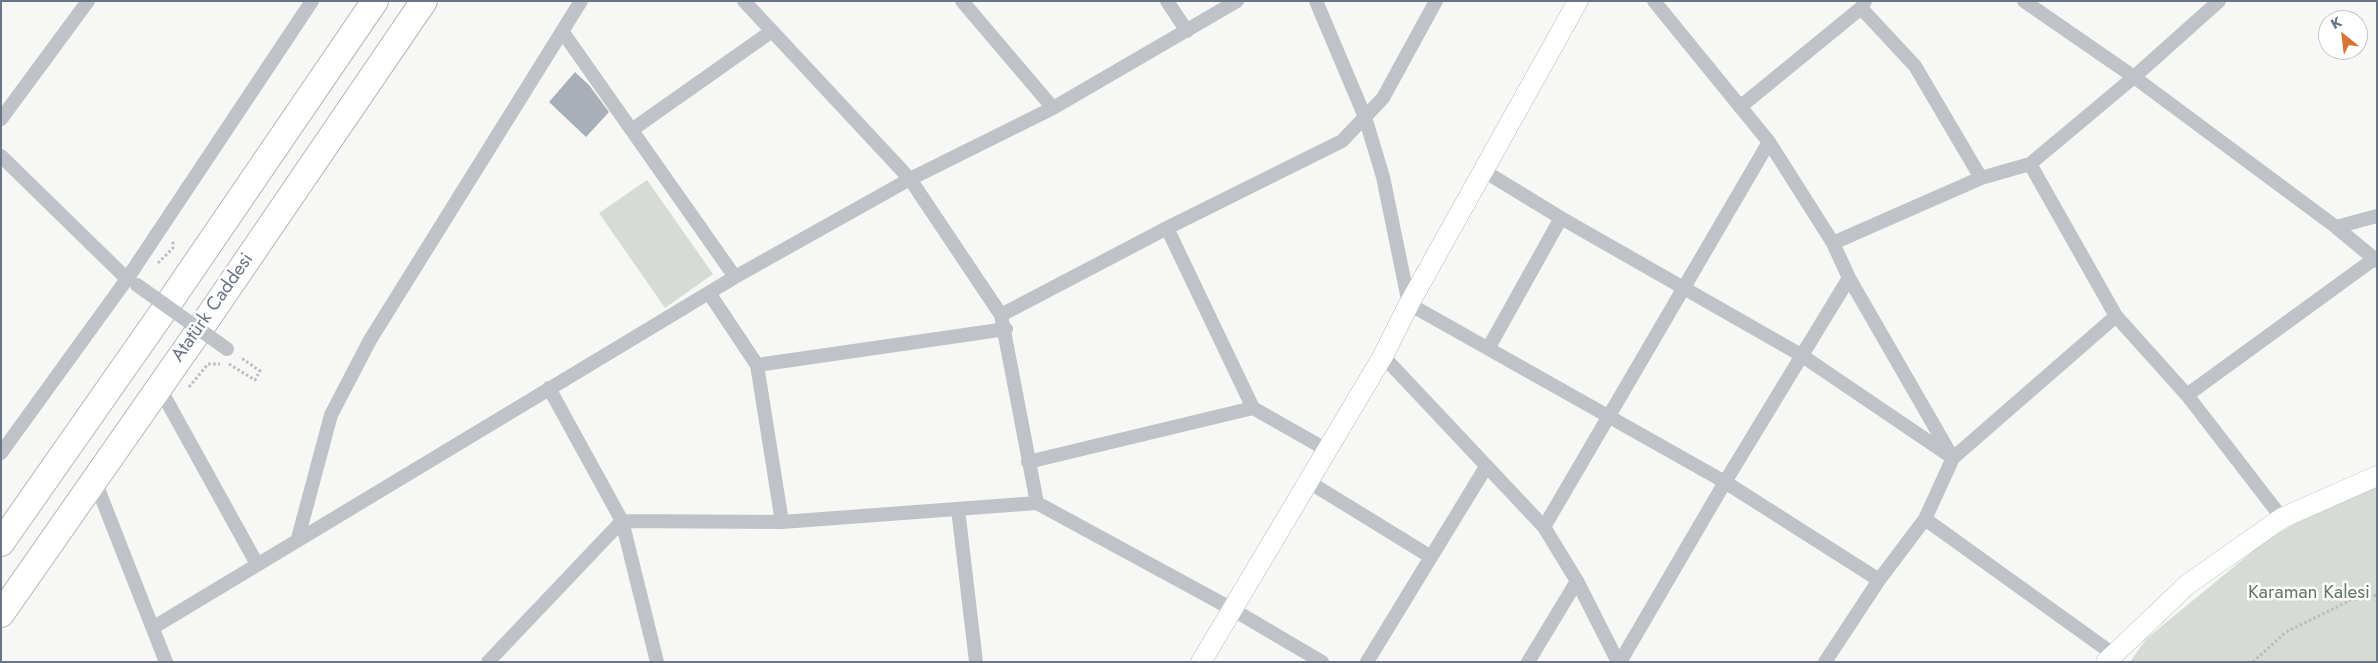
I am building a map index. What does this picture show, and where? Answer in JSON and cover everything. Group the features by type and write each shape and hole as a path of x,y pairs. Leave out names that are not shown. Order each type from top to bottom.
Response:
{"highway":[{"name":"Atatürk Caddesi","path":"3,538 376,1"},
{"name":"Atatürk Caddesi","path":"1,614 95,481 165,397 424,1"}],"main road":[{"path":"1201,662 1382,356 1578,1"},
{"path":"2109,659 2188,584 2282,518 2377,476"}],"street":[{"path":"1,119 88,1"},
{"path":"1,453 132,282 312,1"},
{"path":"298,538 331,415 366,348 581,1"},
{"path":"744,1 910,179 1001,315 1006,329 1028,462 1037,503"},
{"path":"962,1 1053,108"},
{"path":"1167,1 1188,31"},
{"path":"154,627 298,538 735,277 910,179 1053,108 1237,1"},
{"path":"1316,1 1365,117 1383,177 1409,304 1489,347 1607,417 1725,482 1879,580"},
{"path":"1001,315 1167,228 1342,141 1383,98 1436,1"},
{"path":"1654,1 1769,142 1833,243 1849,278 1953,458"},
{"path":"2024,1 2134,77 2336,227 2375,260 2188,395"},
{"path":"1833,243 1981,178 2030,164 2134,77 2220,1"},
{"path":"1740,107 1863,4 1914,66 1981,178"},
{"path":"562,31 735,277"},
{"path":"632,129 772,31"},
{"path":"1544,527 1769,142"},
{"path":"1,156 132,282 227,349"},
{"path":"2030,164 2116,316 2188,395 2282,518"},
{"path":"1484,171 1561,218 1801,355 1953,458"},
{"path":"2336,227 2377,216"},
{"path":"1489,347 1561,218"},
{"path":"1167,228 1253,408 1327,450"},
{"path":"1619,662 1801,355 1849,278"},
{"path":"709,293 757,365 782,522"},
{"path":"1826,661 1879,580 1925,519 1953,458 2116,316"},
{"path":"757,365 1006,329"},
{"path":"1382,356 1544,527 1578,581 1619,662"},
{"path":"549,388 622,521 657,662"},
{"path":"165,397 257,564"},
{"path":"1028,462 1253,408"},
{"path":"1367,662 1486,467"},
{"path":"95,481 154,627 166,662"},
{"path":"1309,482 1431,557"},
{"path":"488,662 622,521 782,522 1037,503 1232,609 1322,662"},
{"path":"958,509 973,661"},
{"path":"1925,519 2109,659"},
{"path":"1528,662 1578,581"}],"path":[{"path":"165,397 208,364 229,364 255,380 260,371 227,349"},
{"path":"2253,662 2286,632 2351,600 2377,595"}],"green space":[{"path":"647,180 713,274 665,308 599,213"},
{"name":"Karaman Kalesi","path":"2377,487 2377,662 2130,662 2146,639 2270,537 2328,506"}],"building":[{"path":"575,72 589,85 609,112 586,137 549,102"}]}
